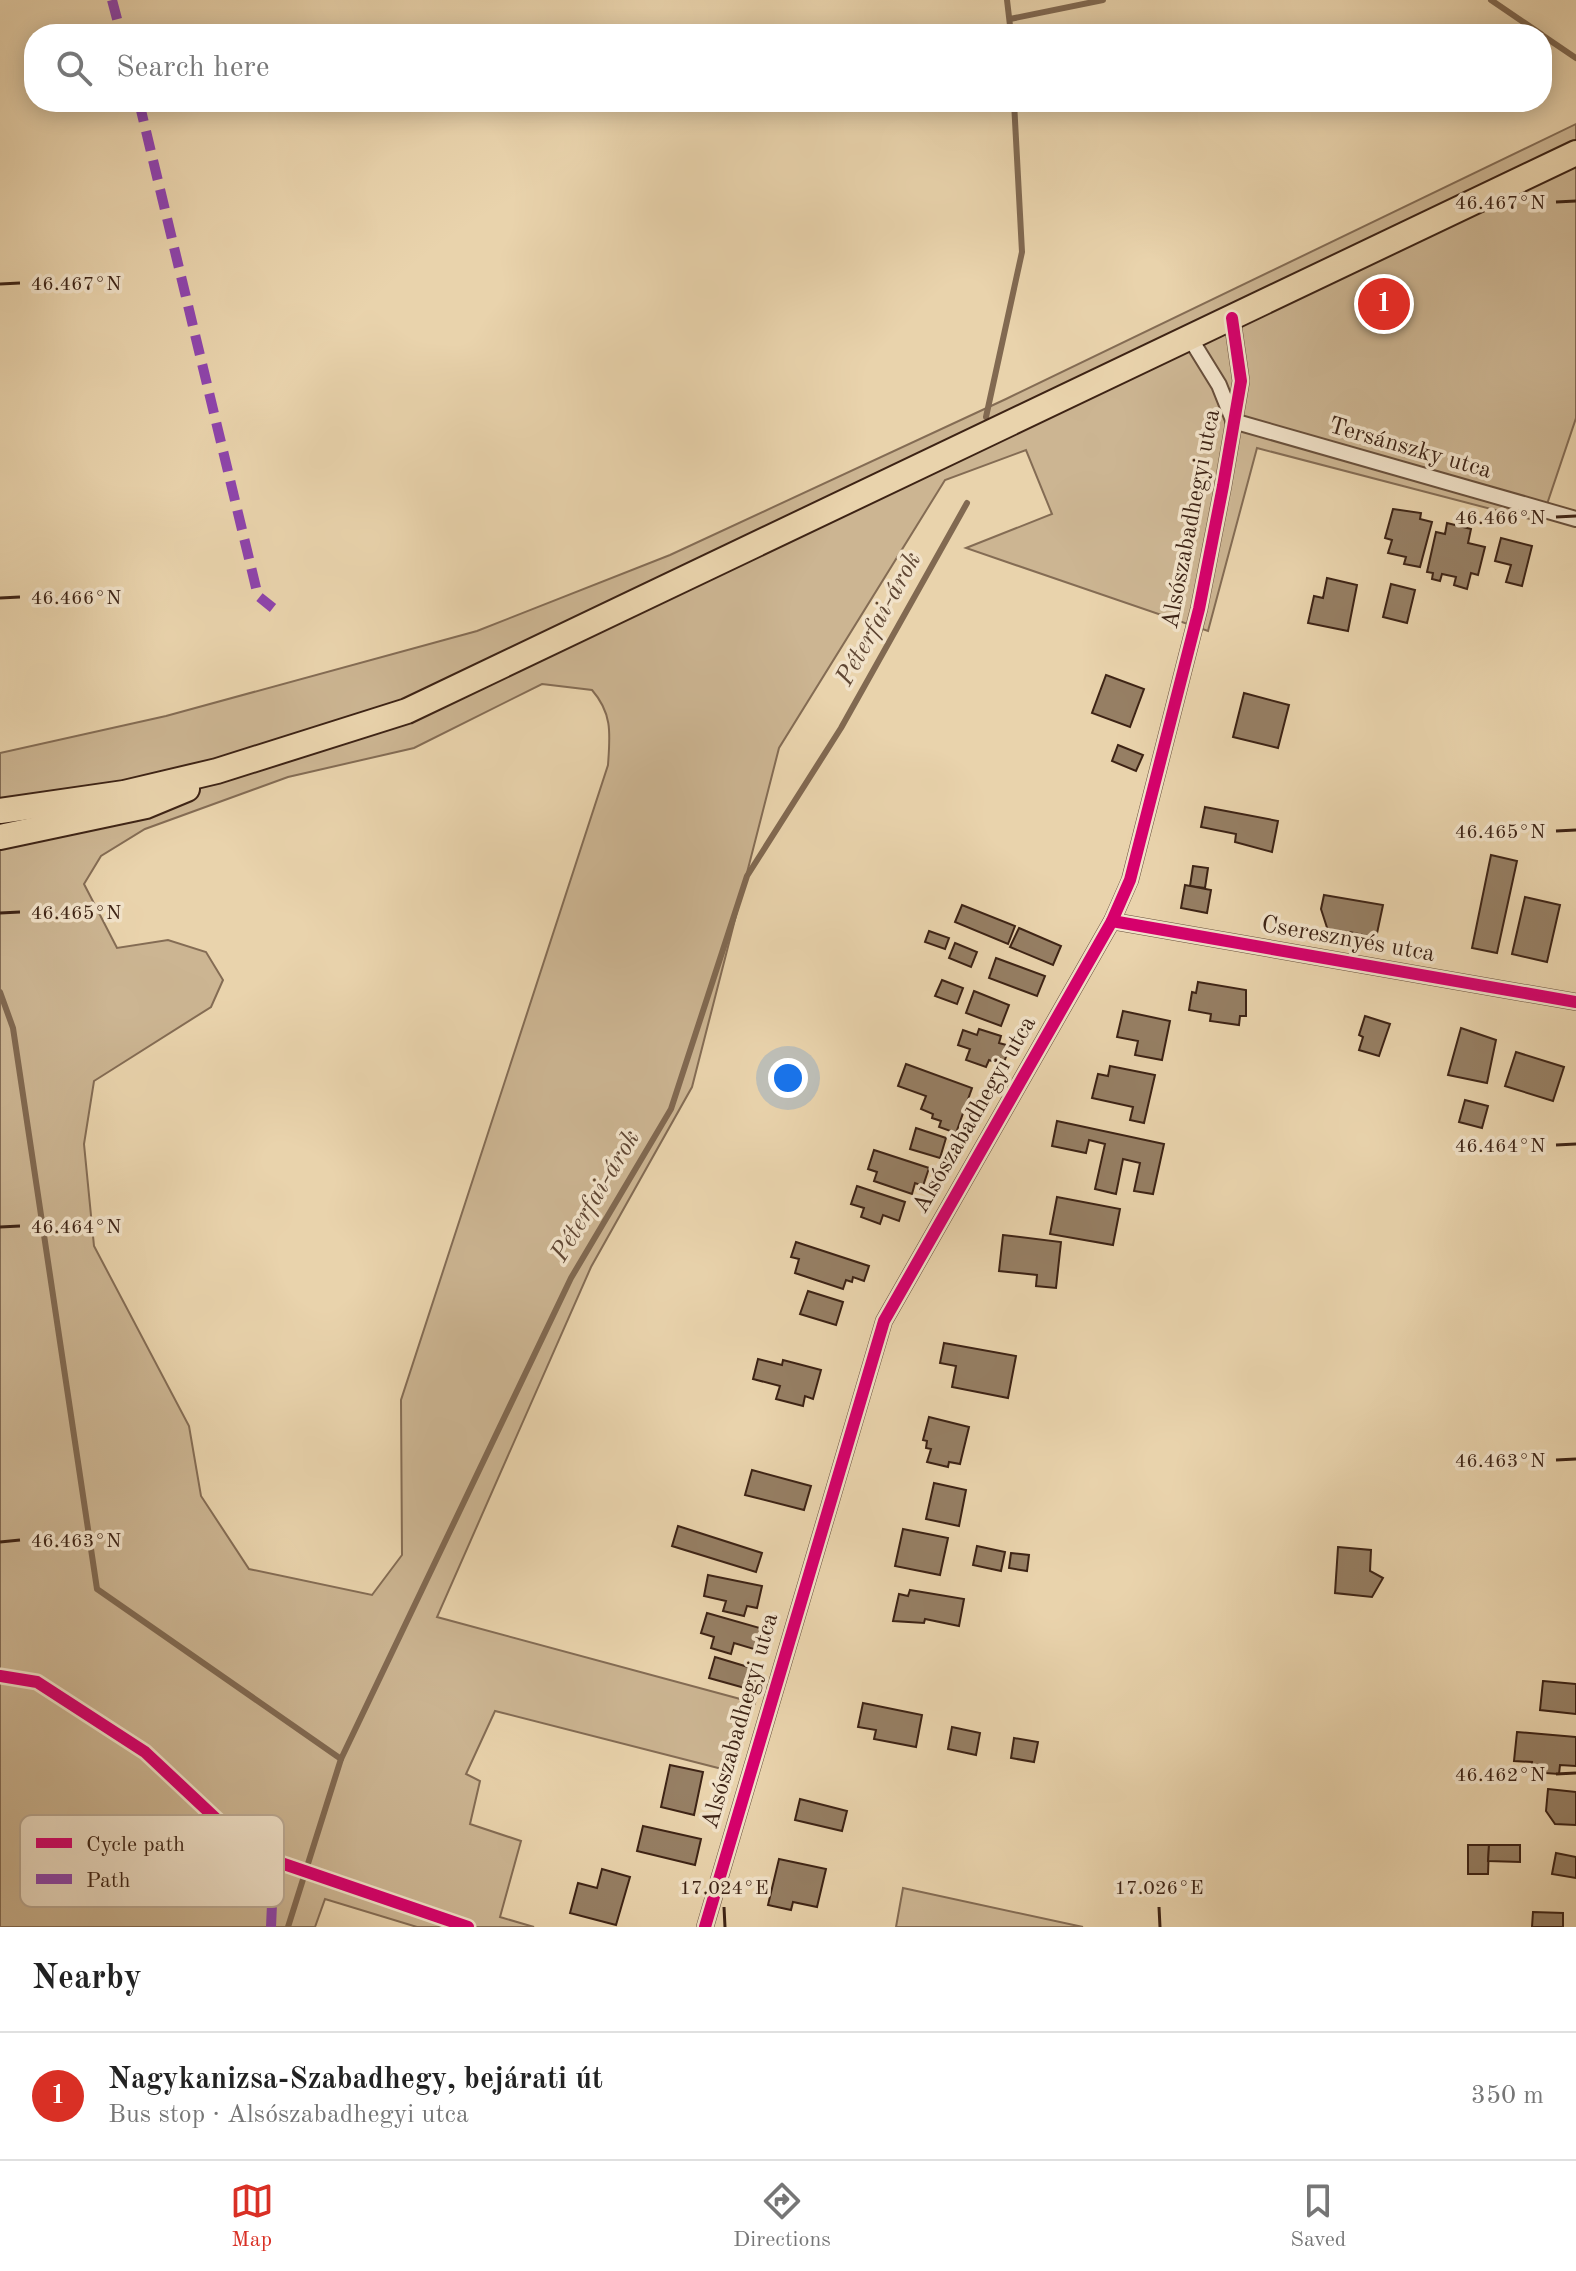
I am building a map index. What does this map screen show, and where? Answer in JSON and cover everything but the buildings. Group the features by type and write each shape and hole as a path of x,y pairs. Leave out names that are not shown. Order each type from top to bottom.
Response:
{"main road":[{"path":"0,811 124,793 217,771 407,711 1576,153"},
{"path":"0,837 146,806 185,791 217,771"}],"street":[{"name":"Alsószabadhegyi utca","path":"705,1927 884,1321 1112,921 1130,880 1199,609 1241,381 1232,318"},
{"name":"Alsószabadhegyi utca","path":"1190,338 1219,385 1233,421"},
{"name":"Tersánszky utca","path":"1233,421 1576,519"},
{"name":"Cseresznyés utca","path":"1112,921 1576,1002"}],"shaded area":[{"path":"1576,124 1576,418 1541,522 1257,448 1208,631 966,548 1052,514 1026,450 945,480 779,748 692,1087 591,1267 437,1617 755,1703 730,1771 495,1711 466,1774 480,1781 470,1824 521,1841 500,1917 534,1927 417,1927 325,1899 315,1927 0,1927 0,753 166,716 477,631 670,555 1006,399","holes":["542,684 592,690 607,716 608,765 401,1400 402,1555 372,1595 249,1569 201,1496 189,1426 94,1246 84,1144 94,1081 211,1007 223,980 206,952 168,940 117,948 84,884 101,856 145,829 288,777 414,748"]},
{"path":"903,1888 1083,1927 896,1927"}],"waterway":[{"name":"Péterfai-árok","path":"1007,0 1010,24"},
{"path":"1010,19 1103,0"},
{"path":"1491,0 1526,24"},
{"path":"1552,42 1576,58"},
{"name":"Péterfai-árok","path":"986,417 1022,252 1015,112"},
{"name":"Péterfai-árok","path":"288,1927 341,1759 571,1278 671,1109 747,876 841,728 967,503"},
{"path":"0,992 13,1028 97,1589 341,1759"}],"marked path":[{"path":"112,0 118,24"},
{"path":"141,112 258,596 273,608"},
{"path":"271,1927 272,1907"}],"cycle path":[{"path":"705,1927 884,1321 1112,921 1130,880 1199,609 1223,486 1241,381 1232,318"},
{"path":"1112,921 1576,1002"},
{"path":"0,1676 37,1682 145,1752 212,1815"},
{"path":"284,1864 468,1927"}],"place":[{"name":"Nagykanizsa-Szabadhegy, bejárati út","path":"1384,304"}]}
